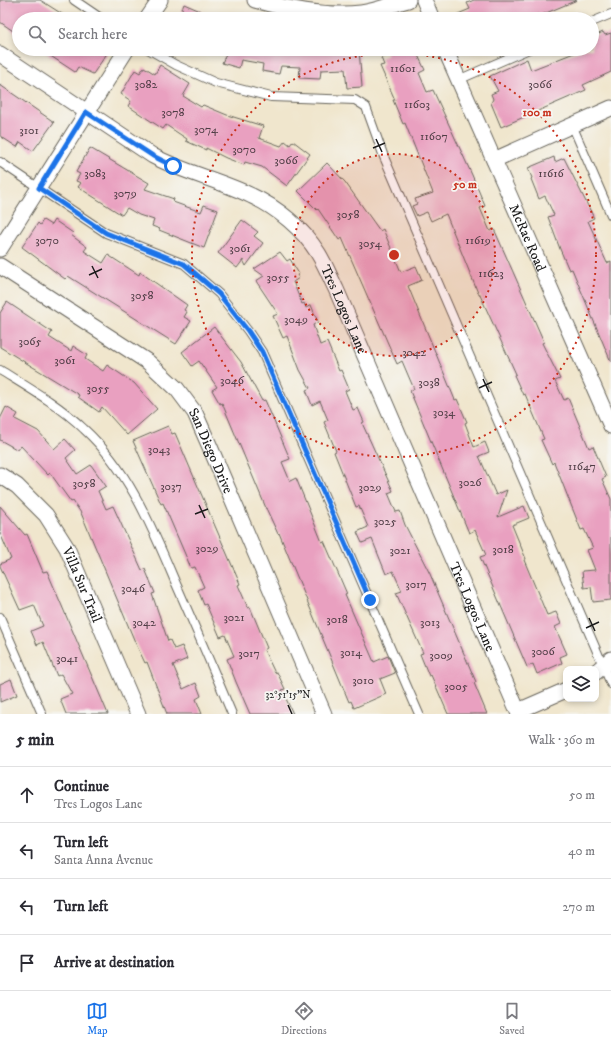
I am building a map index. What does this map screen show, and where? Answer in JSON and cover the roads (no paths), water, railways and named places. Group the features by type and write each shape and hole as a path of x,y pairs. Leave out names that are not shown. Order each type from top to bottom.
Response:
{"street":[{"path":"152,12 160,0"},
{"path":"255,0 275,6 316,12"},
{"path":"365,12 408,0"},
{"path":"424,0 429,12"},
{"name":"Tres Logos Lane","path":"0,54 153,156 173,166 252,195 277,210 300,230 318,254 336,289 518,712"},
{"path":"0,249 122,56"},
{"name":"McRae Road","path":"448,56 611,426"},
{"path":"494,160 611,108"},
{"name":"San Diego Drive","path":"0,266 148,362 177,389 194,413 210,447 324,714"},
{"name":"Villa Sur Trail","path":"0,475 17,486 46,515 67,548 138,714"},
{"path":"518,712 563,691"}],"lane":[{"path":"74,0 92,12"},
{"path":"599,19 611,14"},
{"path":"160,56 176,65 216,83 271,97 355,100 366,107 384,157 611,684"},
{"path":"458,80 513,56"},
{"path":"572,125 611,215"},
{"path":"0,162 106,233 184,264 219,294 248,331 262,352 419,714"},
{"path":"0,370 52,402 85,429 123,475 140,502 232,714"},
{"path":"0,617 42,714"}]}
